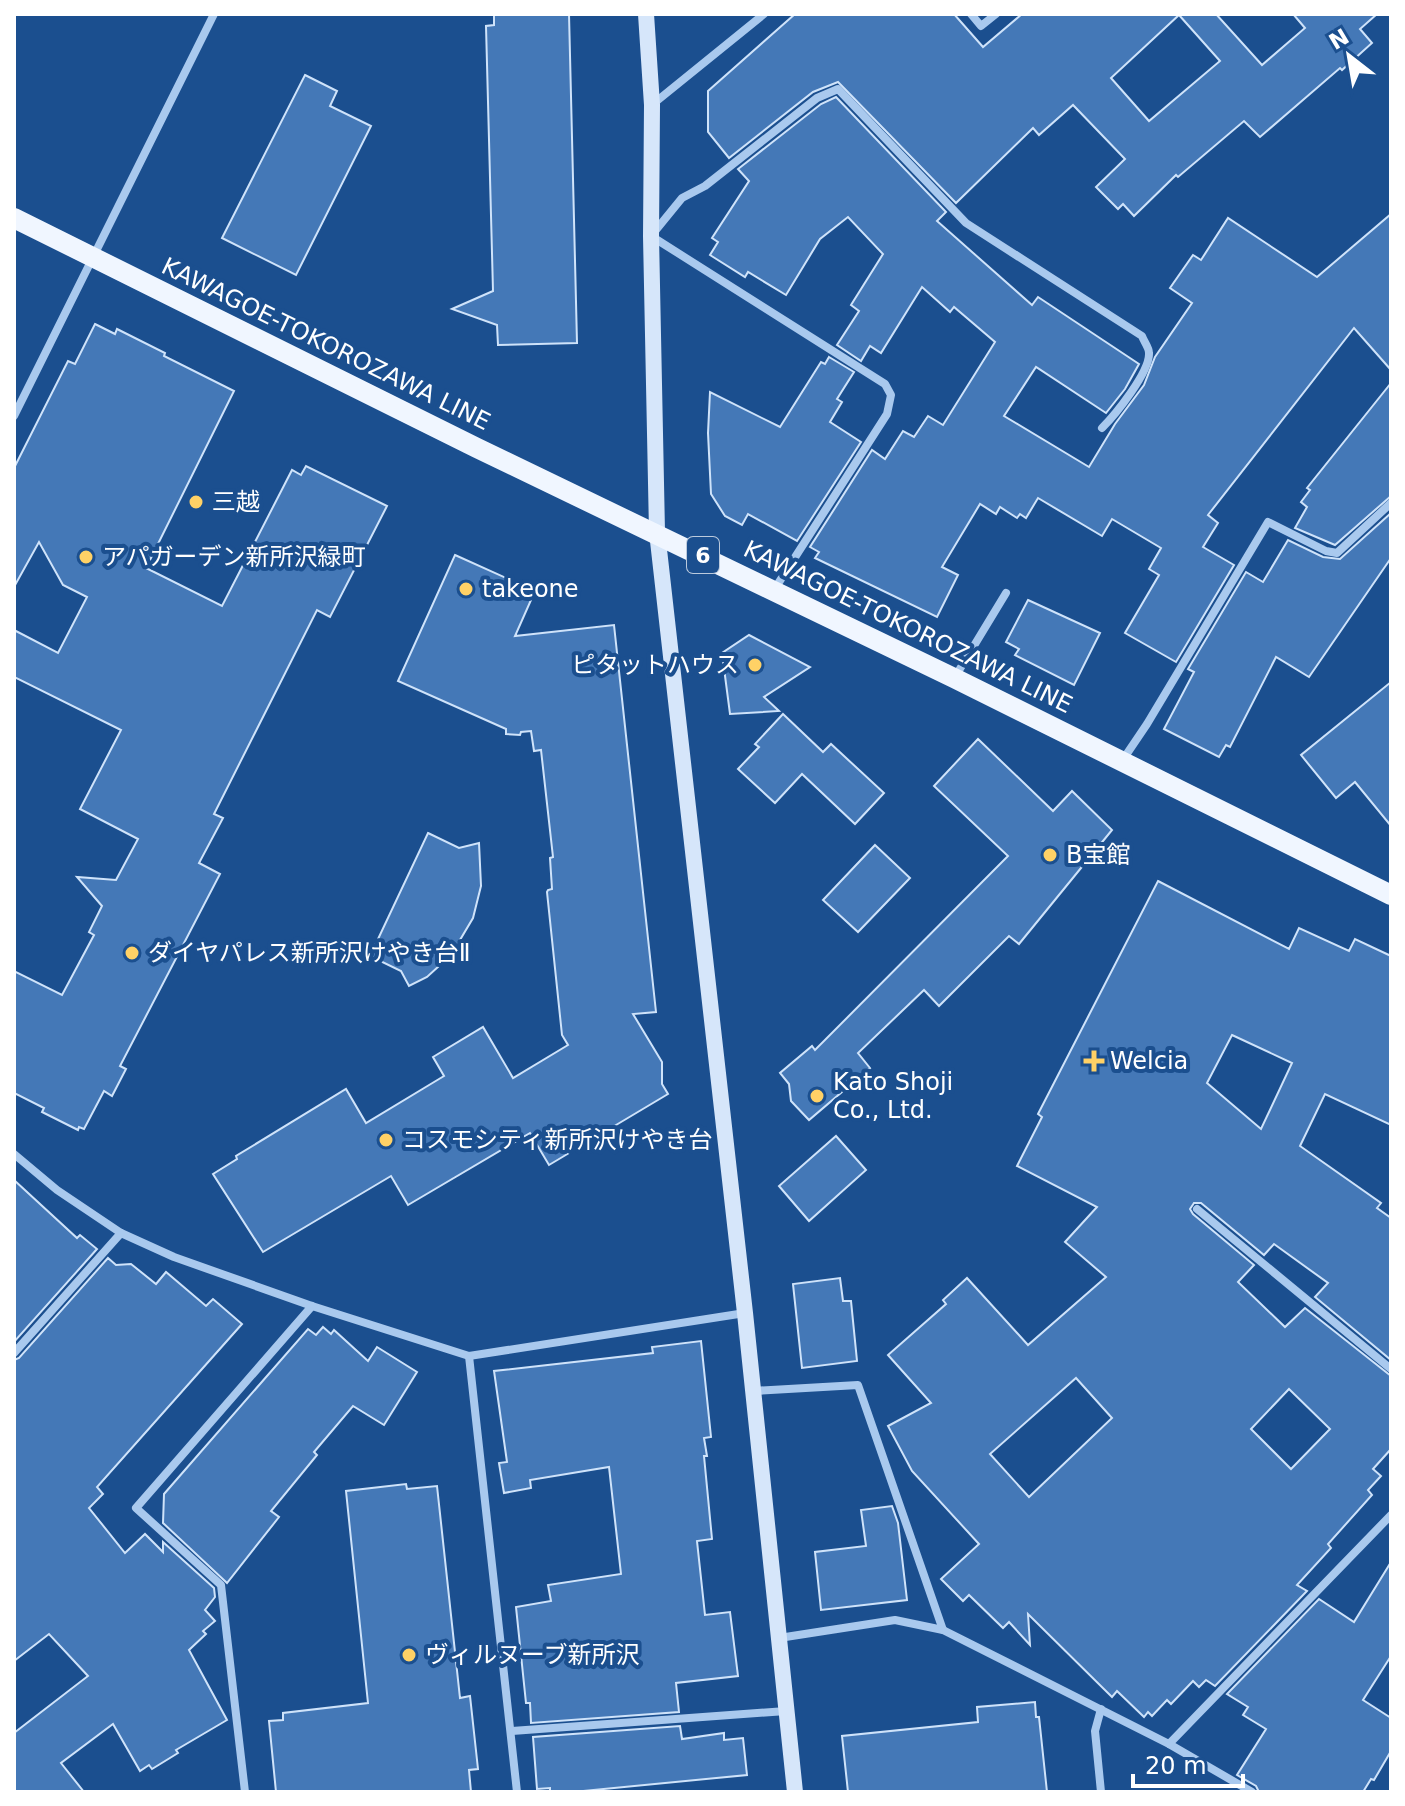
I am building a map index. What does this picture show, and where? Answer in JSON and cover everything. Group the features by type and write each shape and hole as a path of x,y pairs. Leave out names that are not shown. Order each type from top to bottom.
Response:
{"main road":[{"name":"KAWAGOE-TOKOROZAWA LINE","path":"14,218 462,441 657,532 1391,895"}],"street":[{"path":"14,416 214,14"},
{"path":"646,14 652,105 651,236 657,532 745,1313 795,1792"},
{"path":"652,105 764,14"},
{"path":"971,14 981,26 996,14"},
{"path":"651,236 682,198 705,186 817,98 838,89 966,223 1142,336 1149,351 1148,365 1102,428"},
{"path":"651,236 885,384 891,395 887,414 774,590"},
{"path":"1121,761 1147,724 1268,522 1326,551 1337,553 1391,503"},
{"path":"954,678 1006,593"},
{"path":"14,1154 57,1190 121,1233 174,1257 312,1306 469,1356 745,1313"},
{"path":"1197,1209 1391,1369"},
{"path":"14,1353 121,1233"},
{"path":"245,1792 221,1585 136,1508 312,1306"},
{"path":"469,1356 517,1792"},
{"path":"753,1391 858,1385 943,1630"},
{"path":"1169,1744 1391,1515"},
{"path":"778,1638 895,1620 943,1630 1169,1744 1252,1792"},
{"path":"1101,1709 1095,1731 1101,1792"},
{"path":"512,1731 786,1711"}],"building":[{"path":"494,14 569,14 577,343 498,345 497,325 452,309 493,291 486,26 494,25"},
{"path":"795,14 954,14 983,47 1022,14 1216,14 1262,65 1305,28 1293,14 1377,14 1360,29 1372,43 1342,70 1340,68 1260,137 1244,121 1178,177 1176,175 1134,216 1123,204 1118,209 1096,187 1125,159 1073,105 1039,135 1033,128 956,203 838,82 813,92 729,158 708,132 708,91","holes":["1179,15 1220,61 1149,121 1111,78"]},
{"path":"305,75 337,91 330,106 371,126 296,275 222,238"},
{"path":"836,97 946,212 937,221 1032,305 1038,297 1139,364 1106,413 1036,367 1004,416 1089,467 1144,385 1155,357 1192,303 1170,288 1193,255 1201,260 1228,218 1317,277 1391,214 1391,370 1354,328 1208,515 1218,523 1203,547 1234,565 1176,662 1125,633 1159,575 1149,569 1161,548 1112,519 1102,536 1038,498 1026,518 1020,514 1017,518 1000,507 996,514 980,504 942,567 958,575 937,617 815,558 819,552 810,547 872,450 885,459 903,431 914,437 928,416 943,425 995,342 954,307 950,312 922,287 881,353 870,346 861,361 837,345 859,311 851,305 883,254 848,217 820,239 786,295 748,272 745,277 710,255 718,242 712,238 749,181 738,169 821,104"},
{"path":"95,324 115,334 117,329 234,391 146,568 222,606 292,470 301,475 306,466 387,506 330,617 317,610 214,814 223,818 199,863 220,874 120,1066 126,1069 112,1096 104,1091 84,1129 79,1127 78,1130 42,1112 44,1108 14,1093 14,971 62,995 94,935 89,932 102,906 77,877 116,880 138,839 80,809 121,730 14,677 14,630 58,653 87,597 63,585 39,542 14,587 14,468 68,361 75,364"},
{"path":"829,357 854,372 837,399 842,402 830,422 861,442 797,541 748,514 742,525 725,516 711,494 708,433 710,392 780,427 821,362 825,364"},
{"path":"1391,383 1391,496 1335,545 1295,528 1307,507 1301,502 1310,490 1307,488"},
{"path":"1391,513 1391,558 1309,677 1276,657 1230,747 1226,745 1219,757 1164,729 1194,672 1188,669 1246,572 1263,582 1288,540 1323,557 1340,559"},
{"path":"455,555 535,591 515,636 614,625 656,1012 633,1014 662,1062 662,1084 668,1094 549,1165 530,1133 408,1205 391,1176 263,1252 213,1174 237,1159 236,1156 346,1089 366,1123 444,1076 433,1057 483,1027 513,1078 568,1045 562,1035 547,892 552,889 550,858 553,857 541,750 534,751 531,731 521,732 520,735 506,734 506,729 398,681"},
{"path":"1028,600 1100,633 1074,685 1015,655 1019,649 1006,642"},
{"path":"749,635 810,667 764,697 779,711 730,714 722,653"},
{"path":"1391,682 1391,826 1355,782 1336,798 1301,755"},
{"path":"783,714 823,752 831,744 884,793 855,824 802,774 775,803 738,769 759,747 755,744"},
{"path":"978,739 1053,811 1072,791 1112,830 1019,944 1009,936 939,1006 924,990 858,1053 870,1068 809,1120 791,1101 789,1084 780,1073 812,1046 815,1050 1008,856 934,786"},
{"path":"428,833 459,848 479,843 481,886 473,918 451,955 427,977 409,986 401,971 370,956"},
{"path":"875,845 910,878 858,932 823,900"},
{"path":"1158,881 1289,949 1299,928 1349,951 1355,939 1391,956 1391,1125 1325,1094 1300,1146 1381,1203 1377,1208 1391,1218 1391,1360 1315,1297 1328,1283 1274,1244 1264,1255 1201,1203 1194,1203 1190,1209 1254,1265 1238,1282 1285,1327 1305,1308 1391,1376 1391,1449 1373,1469 1381,1476 1368,1490 1372,1495 1328,1544 1331,1548 1297,1585 1307,1591 1215,1686 1206,1680 1199,1687 1193,1681 1171,1704 1167,1700 1152,1716 1148,1712 1144,1717 1117,1691 1112,1697 1028,1614 1030,1645 1009,1622 1003,1628 969,1595 963,1601 941,1579 979,1544 912,1471 888,1426 931,1403 888,1355 946,1304 943,1300 967,1278 1028,1345 1106,1277 1065,1242 1097,1207 1017,1166 1042,1117 1038,1114","holes":["1232,1035 1292,1063 1261,1129 1207,1083","1076,1378 1112,1418 1029,1497 990,1454","1289,1389 1330,1429 1291,1469 1251,1429"]},
{"path":"836,1136 866,1170 809,1221 779,1186"},
{"path":"14,1180 77,1238 80,1235 97,1249 14,1342"},
{"path":"108,1258 116,1265 131,1264 156,1284 166,1272 206,1306 213,1299 242,1324 97,1487 103,1494 89,1508 125,1553 145,1534 163,1552 163,1542 214,1588 215,1597 205,1610 215,1621 189,1650 227,1720 176,1750 178,1753 152,1769 149,1765 140,1771 113,1724 61,1763 84,1792 14,1792 14,1733 88,1676 49,1634 14,1661 14,1360"},
{"path":"840,1278 843,1301 851,1301 857,1361 802,1368 793,1284"},
{"path":"323,1327 331,1334 334,1330 368,1361 377,1347 417,1372 384,1425 353,1406 314,1452 317,1455 271,1511 279,1517 227,1583 163,1523 164,1494 308,1329 316,1335"},
{"path":"701,1341 711,1437 704,1438 707,1456 704,1456 712,1539 697,1541 705,1615 730,1612 738,1676 676,1683 679,1712 531,1723 516,1607 551,1601 548,1585 621,1574 609,1467 530,1480 531,1488 504,1493 499,1463 507,1462 494,1371 653,1353 652,1347"},
{"name":"ヴィルヌーブ新所沢","path":"406,1484 407,1489 437,1486 460,1698 470,1696 478,1769 469,1770 471,1792 276,1792 269,1721 283,1720 283,1713 368,1703 346,1491"},
{"path":"892,1506 898,1523 907,1600 821,1610 815,1552 866,1546 861,1510"},
{"path":"1391,1562 1391,1656 1363,1700 1391,1718 1391,1751 1363,1792 1259,1792 1256,1786 1237,1775 1266,1729 1243,1715 1248,1707 1227,1694 1319,1599 1354,1622"},
{"path":"1035,1702 1047,1792 848,1792 842,1736 978,1722 977,1707"},
{"path":"680,1726 682,1739 724,1733 724,1740 743,1738 747,1775 573,1792 537,1789 533,1737"}],"place":[{"name":"三越","path":"196,502"},
{"name":"アパガーデン新所沢緑町","path":"86,557"},
{"name":"takeone","path":"466,589"},
{"name":"ピタットハウス","path":"755,665"},
{"name":"B宝館","path":"1050,855"},
{"name":"ダイヤパレス新所沢けやき台Ⅱ","path":"132,953"},
{"name":"Welcia","path":"1094,1061"},
{"name":"Kato Shoji Co., Ltd.","path":"817,1096"},
{"name":"コスモシティ新所沢けやき台","path":"386,1140"},
{"name":"ヴィルヌーブ新所沢","path":"409,1655"}]}
